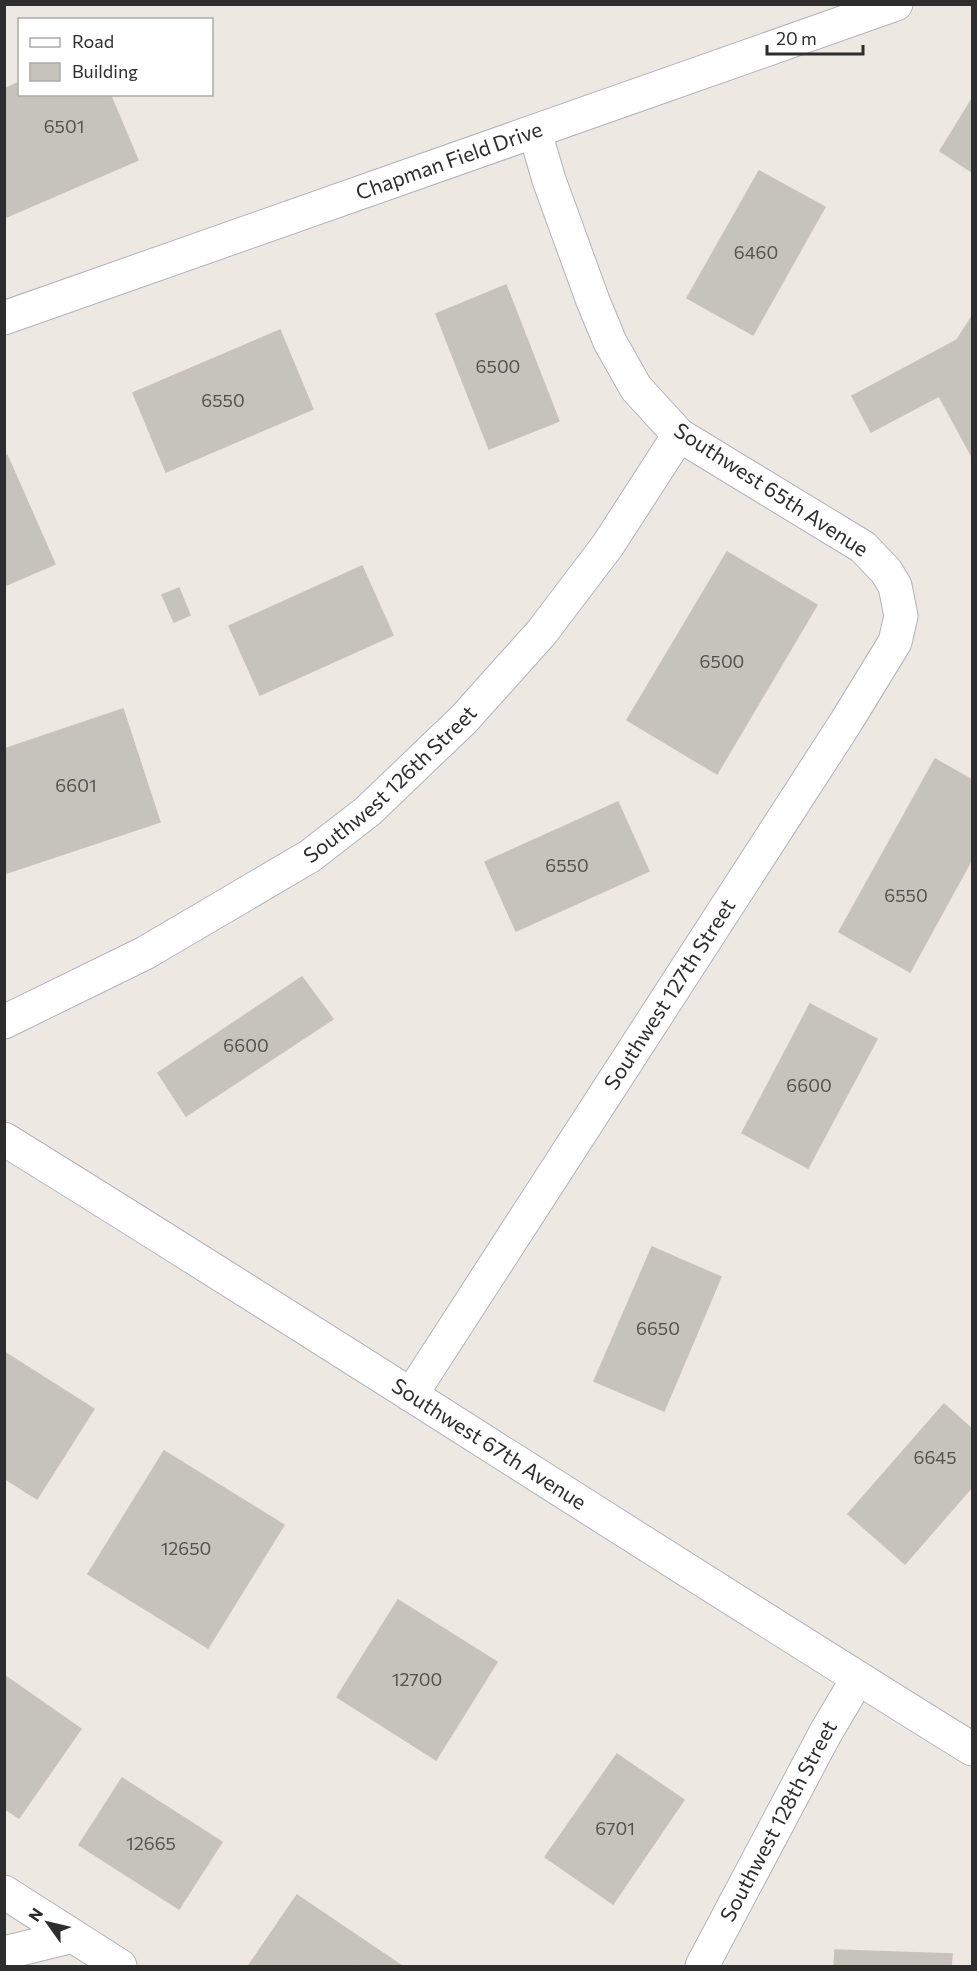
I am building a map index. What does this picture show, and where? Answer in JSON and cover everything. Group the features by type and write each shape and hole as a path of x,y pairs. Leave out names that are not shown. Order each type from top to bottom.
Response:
{"street":[{"name":"Chapman Field Drive","path":"4,318 896,4"},
{"name":"Southwest 65th Avenue","path":"535,132 549,180 610,342 636,388 679,435 848,536 876,559 896,586"},
{"name":"Southwest 126th Street","path":"4,1022 156,947 310,856 368,811 464,719 542,632 608,545 679,435"},
{"name":"Southwest 127th Street","path":"411,1395 874,678 899,632 902,616 896,586"},
{"name":"Southwest 67th Avenue","path":"4,1139 251,1292 858,1678 972,1747"},
{"name":"Southwest 128th Street","path":"702,1966 826,1732 858,1678"},
{"path":"4,1892 120,1966"},
{"path":"4,1953 73,1936"}],"building":[{"path":"18,83 18,96 111,96 138,160 4,218 4,89"},
{"path":"972,99 972,172 940,151"},
{"path":"759,171 825,207 753,335 687,298"},
{"path":"506,285 559,421 489,449 436,314"},
{"path":"972,316 972,457 939,396 871,432 852,396 957,340"},
{"path":"280,330 313,409 166,472 133,393"},
{"path":"7,455 55,564 4,586 4,456"},
{"path":"727,552 817,605 717,774 627,720"},
{"path":"362,566 393,635 260,695 229,626"},
{"path":"179,588 190,615 174,622 162,595"},
{"path":"123,709 160,822 4,874 4,749"},
{"path":"935,759 972,780 972,859 910,972 839,932"},
{"path":"618,802 649,871 516,931 485,862"},
{"path":"302,977 333,1019 186,1116 158,1073"},
{"path":"810,1004 877,1039 808,1168 742,1133"},
{"path":"652,1247 721,1277 664,1411 594,1381"},
{"path":"4,1352 94,1409 37,1499 4,1478"},
{"path":"944,1404 972,1429 972,1487 905,1564 848,1514"},
{"path":"164,1451 284,1525 208,1648 88,1574"},
{"path":"398,1600 497,1662 436,1760 337,1697"},
{"path":"4,1675 81,1729 19,1818 4,1808"},
{"path":"617,1754 684,1800 613,1904 545,1857"},
{"path":"122,1778 222,1842 179,1909 79,1845"},
{"path":"297,1895 402,1966 249,1965"},
{"path":"835,1950 952,1954 951,1966 834,1966"}]}
